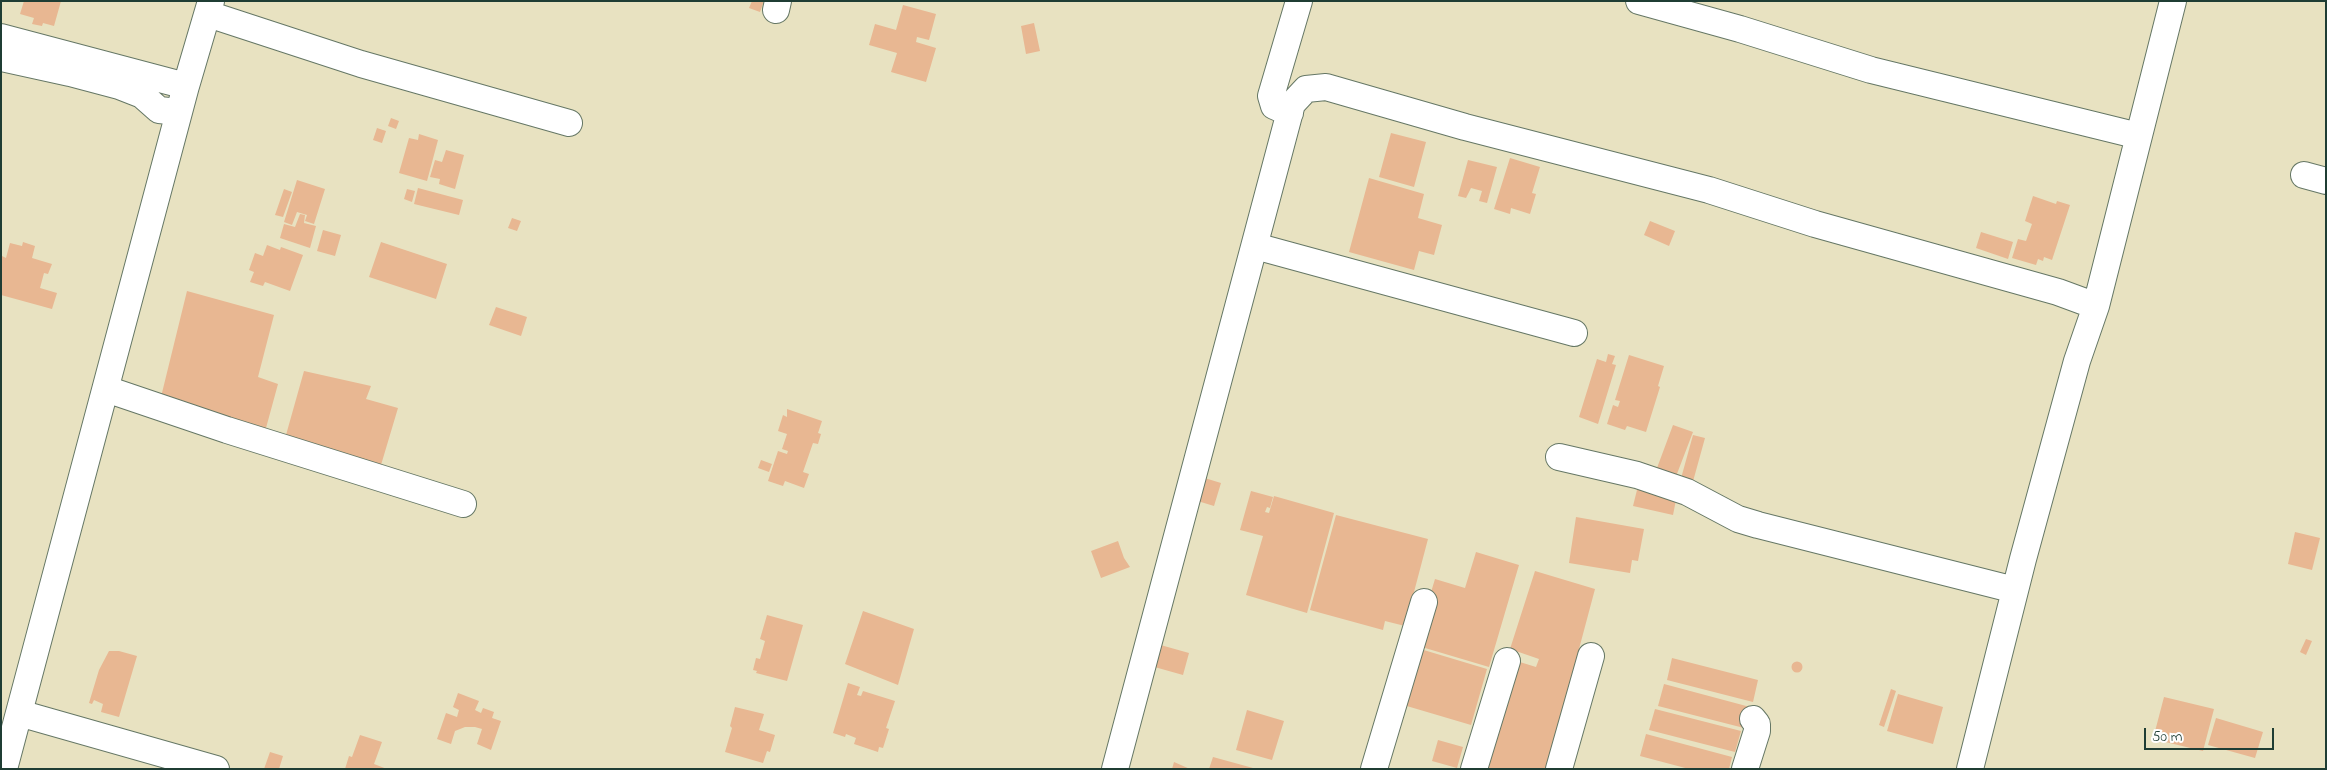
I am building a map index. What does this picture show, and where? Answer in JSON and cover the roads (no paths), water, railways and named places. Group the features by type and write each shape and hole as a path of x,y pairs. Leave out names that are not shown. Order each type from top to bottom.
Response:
{"street":[{"path":"1290,113 1274,106 1271,102 1271,96 1298,1"},
{"path":"1639,1 1740,29 1871,70 2139,136"},
{"path":"1970,769 2015,590 2077,361 2096,306 2173,1"},
{"path":"4,769 186,86 210,8 360,64 569,123"},
{"path":"1,37 186,86"},
{"path":"1,58 119,86 142,95 159,110 179,112"},
{"path":"1115,769 1292,104 1306,89 1326,87 1465,127 1709,190 1815,224 2058,292 2096,306"},
{"path":"1255,246 1574,333"},
{"path":"106,389 227,430 463,504"},
{"path":"1559,457 1637,475 1687,492 1724,512 1752,523 2015,590"},
{"path":"1374,769 1424,602"},
{"path":"1559,769 1591,656"},
{"path":"1474,769 1507,661"},
{"path":"19,713 216,769"},
{"path":"1746,769 1757,731 1757,724 1753,719"}]}
